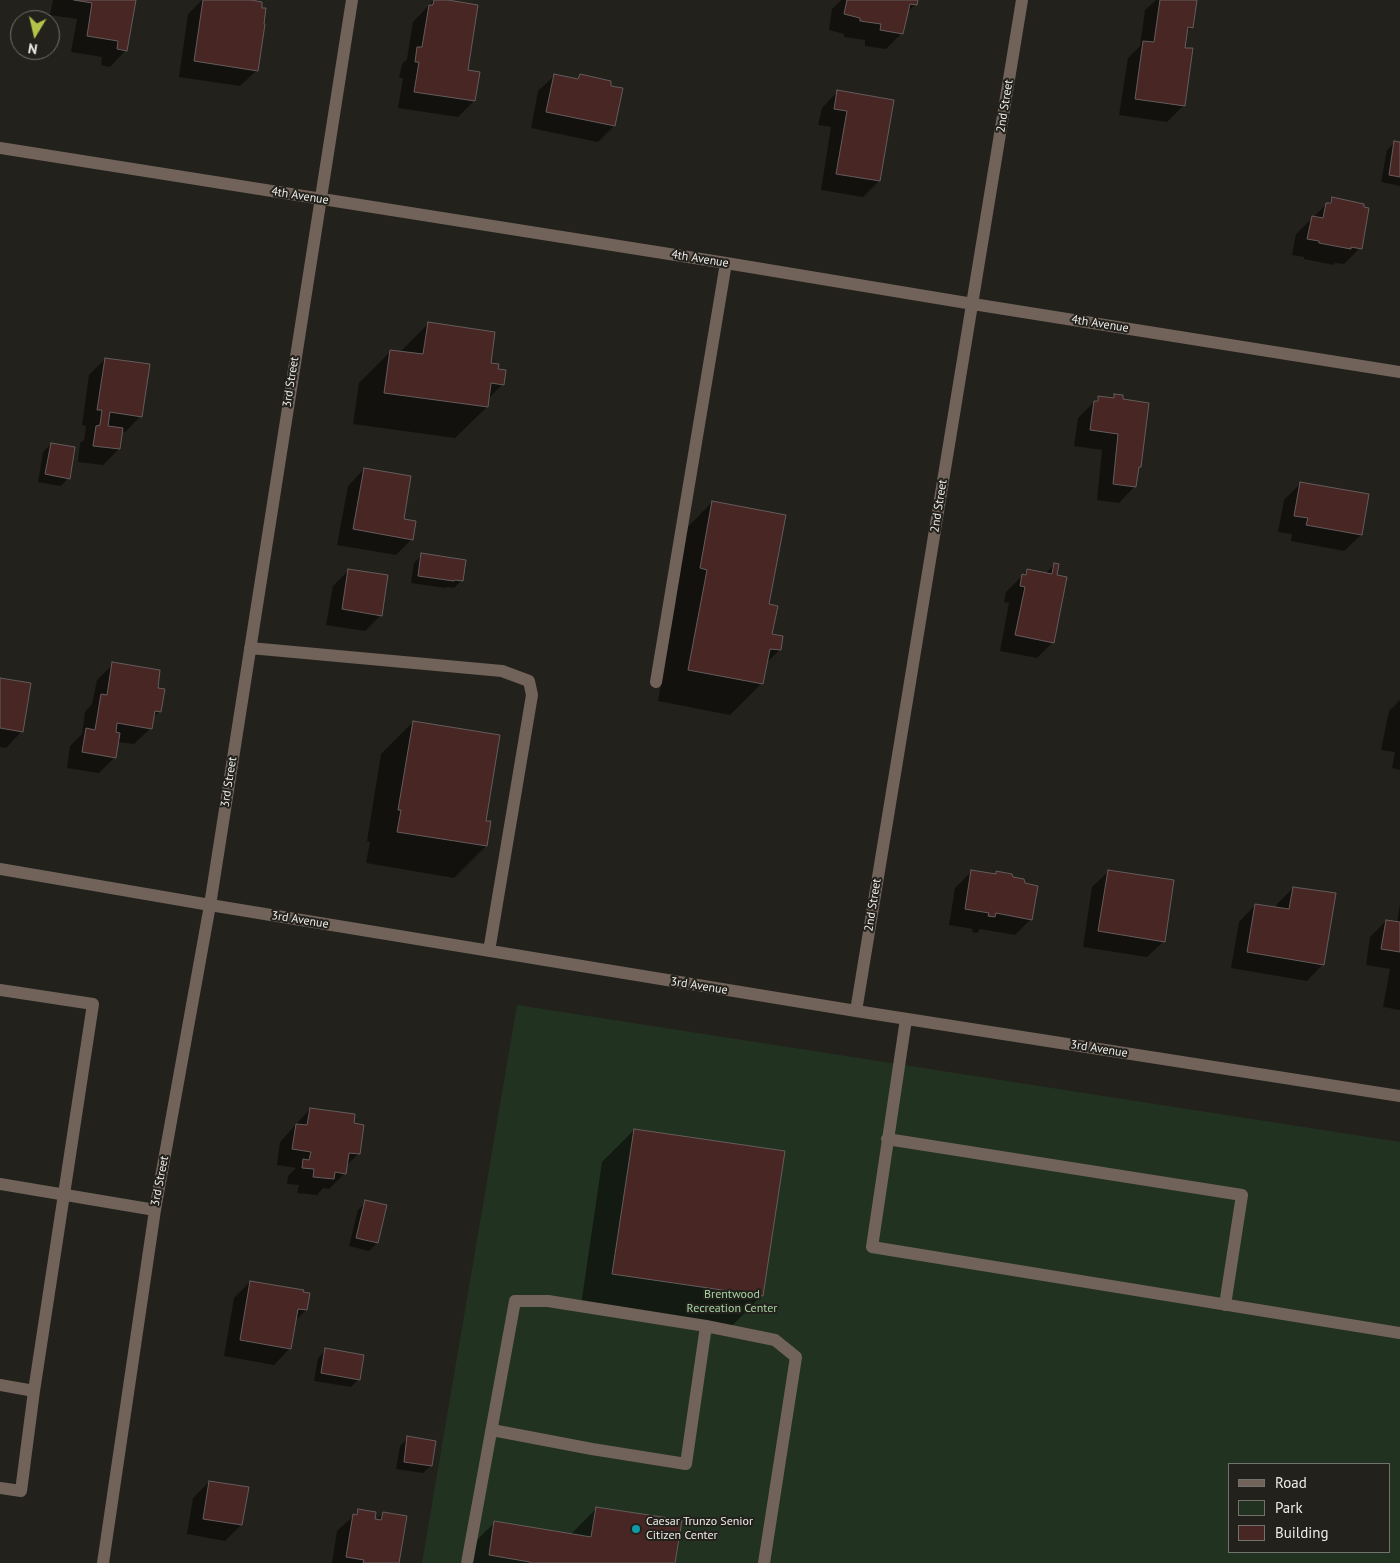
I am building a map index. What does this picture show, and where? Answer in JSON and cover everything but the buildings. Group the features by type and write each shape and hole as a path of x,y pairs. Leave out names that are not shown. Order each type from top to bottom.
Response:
{"street":[{"name":"3rd Street","path":"103,1563 155,1210 210,905 352,0"},
{"name":"2nd Street","path":"856,1011 1022,0"},
{"name":"4th Avenue","path":"0,148 726,262 973,304 1400,372"},
{"path":"656,682 726,262"},
{"path":"250,648 502,671 528,680 532,695 489,951"},
{"name":"3rd Avenue","path":"0,869 856,1011 1400,1096"},
{"path":"0,990 93,1004 34,1391 21,1491 0,1488"},
{"path":"906,1019 872,1246 1400,1333"},
{"path":"887,1139 1242,1195 1225,1305"},
{"path":"0,1184 155,1210"},
{"path":"467,1563 515,1301 548,1301 706,1326 775,1340 796,1357 764,1563"},
{"path":"492,1430 686,1464 706,1326"},
{"path":"0,1386 34,1391"}],"green space":[{"name":"Brentwood Recreation Center","path":"517,1005 1400,1142 1400,1563 422,1563"}],"place":[{"name":"Caesar Trunzo Senior Citizen Center","path":"636,1529"}]}
